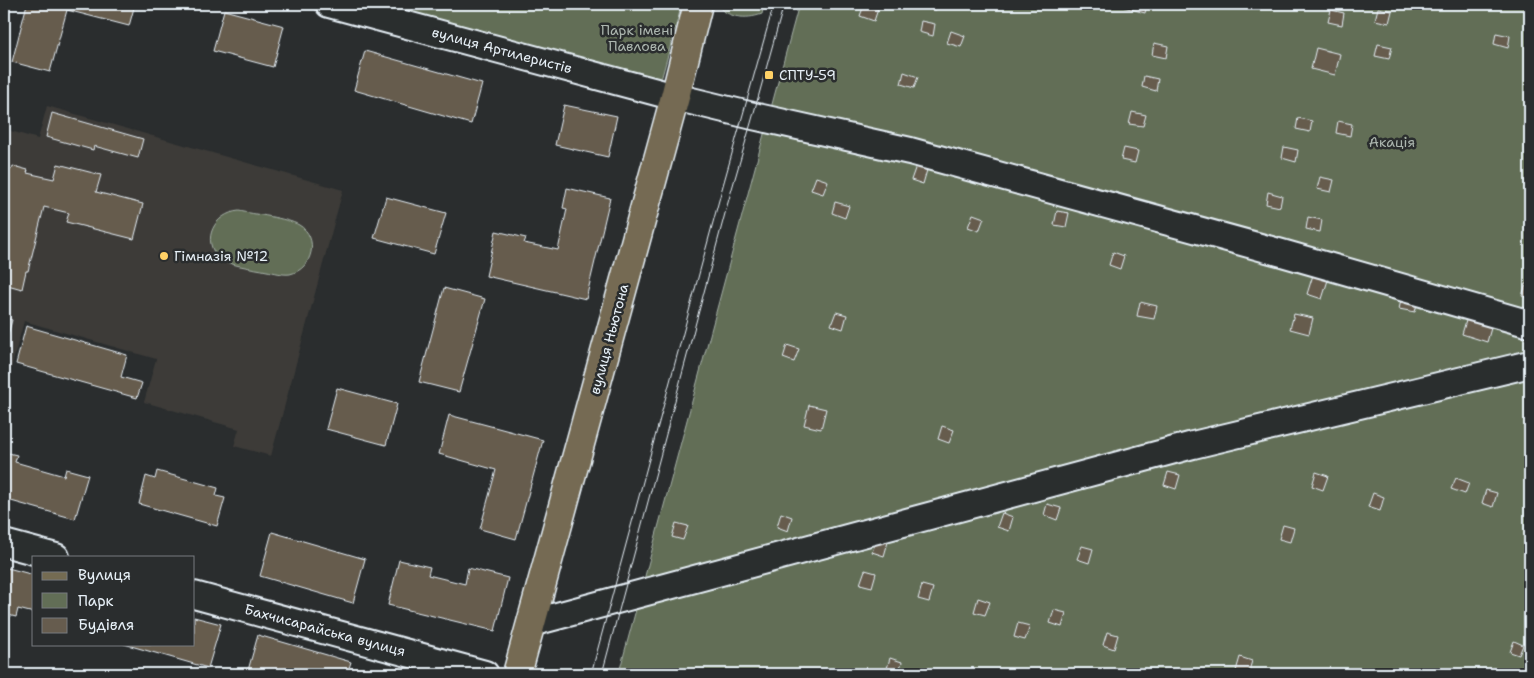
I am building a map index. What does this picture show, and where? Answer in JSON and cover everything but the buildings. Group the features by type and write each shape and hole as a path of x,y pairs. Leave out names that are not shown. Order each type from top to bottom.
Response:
{"main road":[{"name":"вулиця Ньютона","path":"517,674 675,97 698,4"}],"street":[{"name":"вулиця Артилеристів","path":"328,4 675,97 760,118 910,150 1530,324"},
{"path":"531,623 1193,445 1530,364"},
{"path":"4,542 53,556"},
{"name":"Бахчисарайська вулиця","path":"195,594 485,674"}],"shaded area":[{"name":"Гімназія №12","path":"47,106 343,190 271,456 234,446 239,429 144,402 156,359 24,321 11,369 4,367 4,129 38,139"}],"green space":[{"name":"Парк імені Павлова","path":"374,4 682,4 661,80"},
{"path":"716,4 764,4 762,14 743,17 731,15 720,9"},
{"name":"Акація","path":"799,4 1530,4 1530,674 638,674 620,669"},
{"path":"239,211 287,220 306,230 310,237 311,252 304,266 298,271 284,274 235,265 219,258 213,251 211,243 213,228 223,217"}],"tram line":[{"path":"591,674 774,4"},
{"path":"602,674 727,206 784,4"}],"place":[{"name":"СПТУ-59","path":"769,75"},
{"name":"Гімназія №12","path":"164,256"}]}
